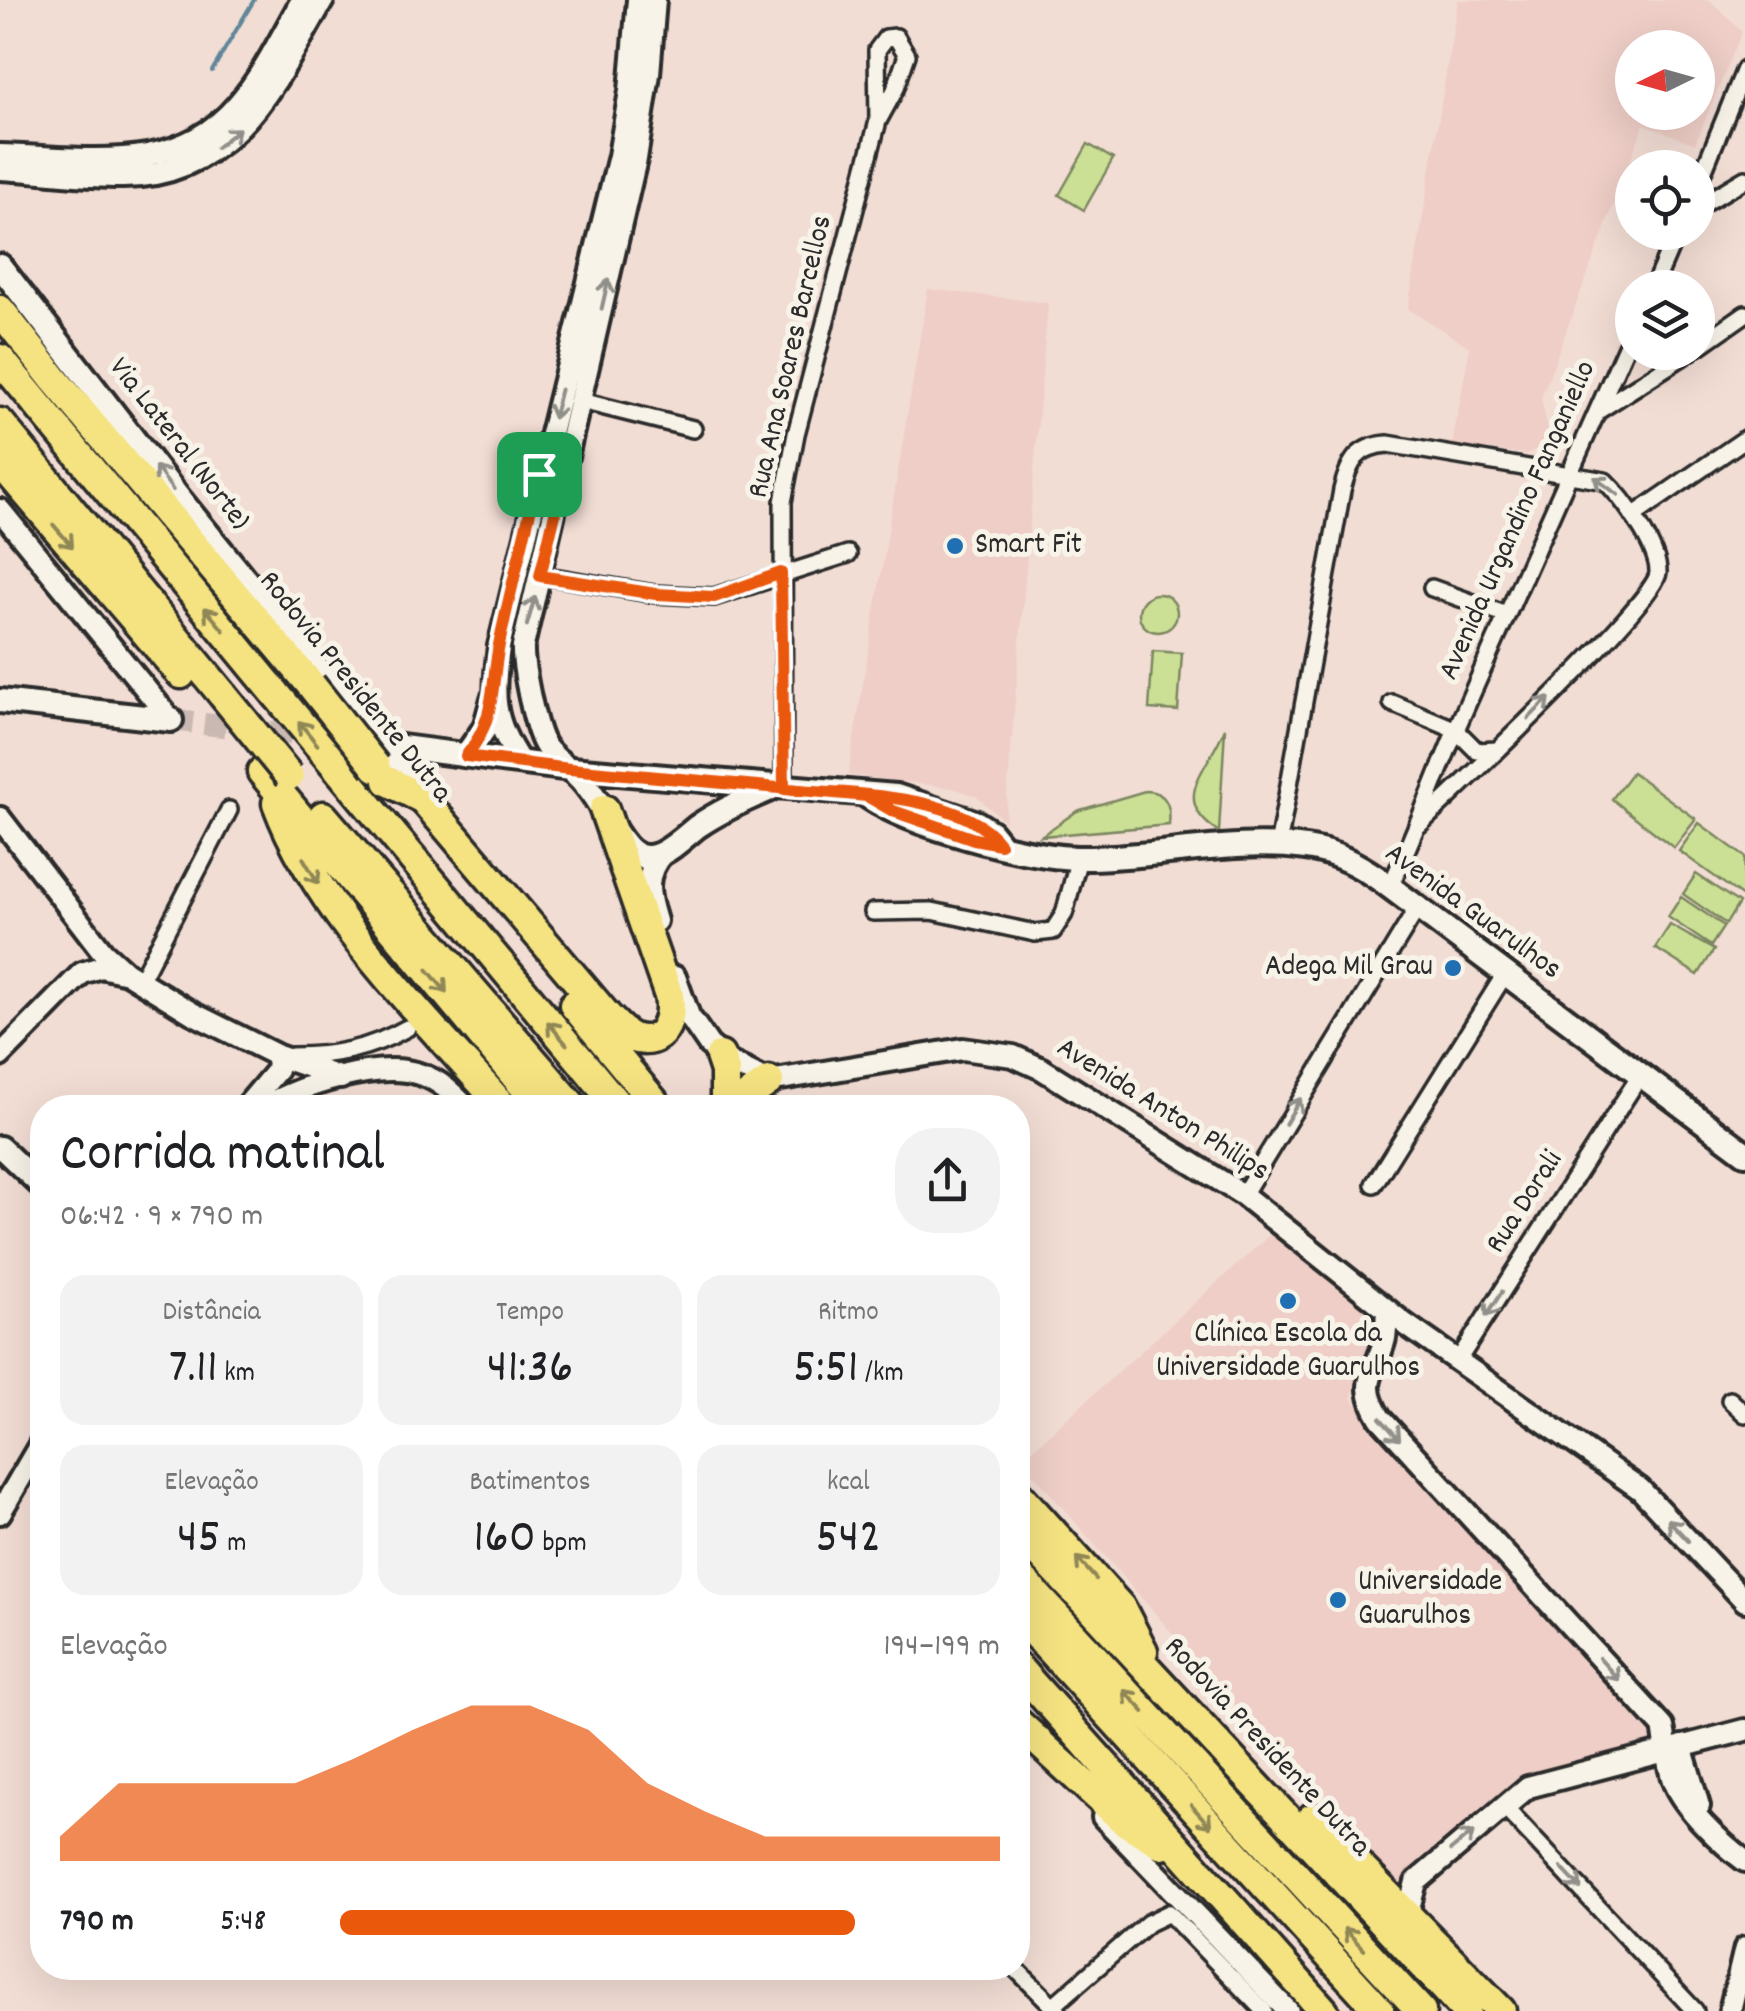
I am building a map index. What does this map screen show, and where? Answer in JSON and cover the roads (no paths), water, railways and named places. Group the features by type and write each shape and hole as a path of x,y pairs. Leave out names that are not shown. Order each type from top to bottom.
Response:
{"highway":[{"name":"Rodovia Presidente Dutra","path":"0,310 311,685 384,764 649,1095"},
{"path":"0,338 170,552 172,567"},
{"name":"Rodovia Presidente Dutra","path":"0,359 609,1095"},
{"path":"0,423 274,777 531,1095"},
{"path":"0,462 211,695"},
{"path":"384,764 423,799 624,1032 642,1039 663,1032 670,1023 670,996 604,809"},
{"path":"274,777 290,834 315,880 396,984 493,1095"},
{"path":"274,777 562,1095"},
{"path":"720,1056 727,1095"},
{"path":"748,1095 769,1082"},
{"path":"1030,1507 1121,1608 1157,1679"},
{"name":"Rodovia Presidente Dutra","path":"1030,1543 1466,2011"},
{"path":"1030,1588 1420,2011"},
{"path":"1030,1628 1380,2011"},
{"path":"1030,1682 1324,2011"},
{"path":"1184,1706 1230,1733 1501,2011"},
{"path":"1030,1736 1124,1820 1189,1861"}],"main road":[{"name":"Via Lateral (Norte)","path":"0,266 178,497 423,799"},
{"path":"466,756 485,728 493,699"},
{"path":"0,701 171,720"},
{"name":"Avenida Guarulhos","path":"384,764 466,756 867,796 893,811 974,839 1044,855 1079,858 1278,846 1337,856 1418,907 1745,1153"},
{"path":"570,769 590,788 629,850 646,857 663,854 700,824 747,798 779,789"},
{"path":"688,778 702,793 700,824"}],"street":[{"path":"0,155 136,159 163,154 190,142 235,108 302,0"},
{"path":"0,169 124,177 163,170 199,157 226,141 254,114 323,0"},
{"path":"521,763 501,730 493,699 499,646 619,156 630,92 638,0"},
{"path":"570,769 542,739 524,676 523,648 636,159 655,0"},
{"path":"896,37 907,55 895,90 878,121 876,50 886,38 896,37"},
{"path":"1712,150 1745,69"},
{"name":"Rua Ana Soares Barcellos","path":"779,789 781,573 789,468 878,121"},
{"path":"1715,197 1745,180"},
{"path":"1715,335 1745,314"},
{"name":"Avenida Urgandino Fanganiello","path":"1390,887 1616,370"},
{"path":"1598,411 1662,370"},
{"path":"581,401 694,428"},
{"path":"1633,516 1745,440"},
{"path":"1278,846 1342,490 1354,456 1373,444 1388,444 1605,481 1633,516 1658,569 1657,580 1648,596 1419,825"},
{"path":"539,474 563,480"},
{"path":"0,510 171,720"},
{"path":"540,576 656,594 714,597 848,554"},
{"path":"1432,588 1507,616"},
{"path":"499,646 523,648"},
{"path":"1392,703 1456,730 1476,751 1497,750"},
{"path":"132,978 229,810"},
{"path":"0,818 103,952 132,978"},
{"path":"663,854 649,876 651,905 689,1016 720,1056 769,1082"},
{"path":"873,912 932,911 1035,933 1053,931 1064,914 1079,858"},
{"path":"1242,1195 1418,907"},
{"path":"0,1056 82,972 88,952 86,928"},
{"path":"82,972 101,967 132,978 278,1056 341,1078"},
{"path":"1374,1184 1506,974"},
{"path":"278,1056 350,1052 384,1041 407,1028"},
{"name":"Avenida Anton Philips","path":"769,1082 964,1049 1014,1056 1042,1068 1242,1195 1405,1324 1640,1489 1745,1600"},
{"path":"256,1095 278,1070 278,1056"},
{"path":"287,1095 341,1078 414,1072 438,1082 452,1095"},
{"name":"Rua Dorali","path":"1457,1362 1641,1074"},
{"path":"0,1147 30,1176"},
{"path":"1387,1310 1384,1342 1369,1374 1368,1390 1380,1418 1663,1727 1709,1826 1745,1860"},
{"path":"1384,1342 1405,1324"},
{"path":"1730,1400 1745,1414"},
{"path":"0,1513 30,1462"},
{"path":"1407,1916 1416,1882 1533,1785 1745,1730"},
{"path":"1030,1738 1288,2011"},
{"path":"1504,1807 1695,2011"},
{"path":"1027,1980 1056,2008 1148,1923 1164,1913 1174,1916 1264,2011"},
{"path":"1730,2011 1745,1948"}],"waterway":[{"path":"212,71 254,0"}],"tunnel":[{"path":"171,720 366,743"}],"place":[{"name":"Smart Fit","path":"955,546"},
{"name":"Adega Mil Grau","path":"1453,968"},
{"name":"Clínica Escola da Universidade Guarulhos","path":"1288,1301"},
{"name":"Universidade Guarulhos","path":"1338,1600"}]}
